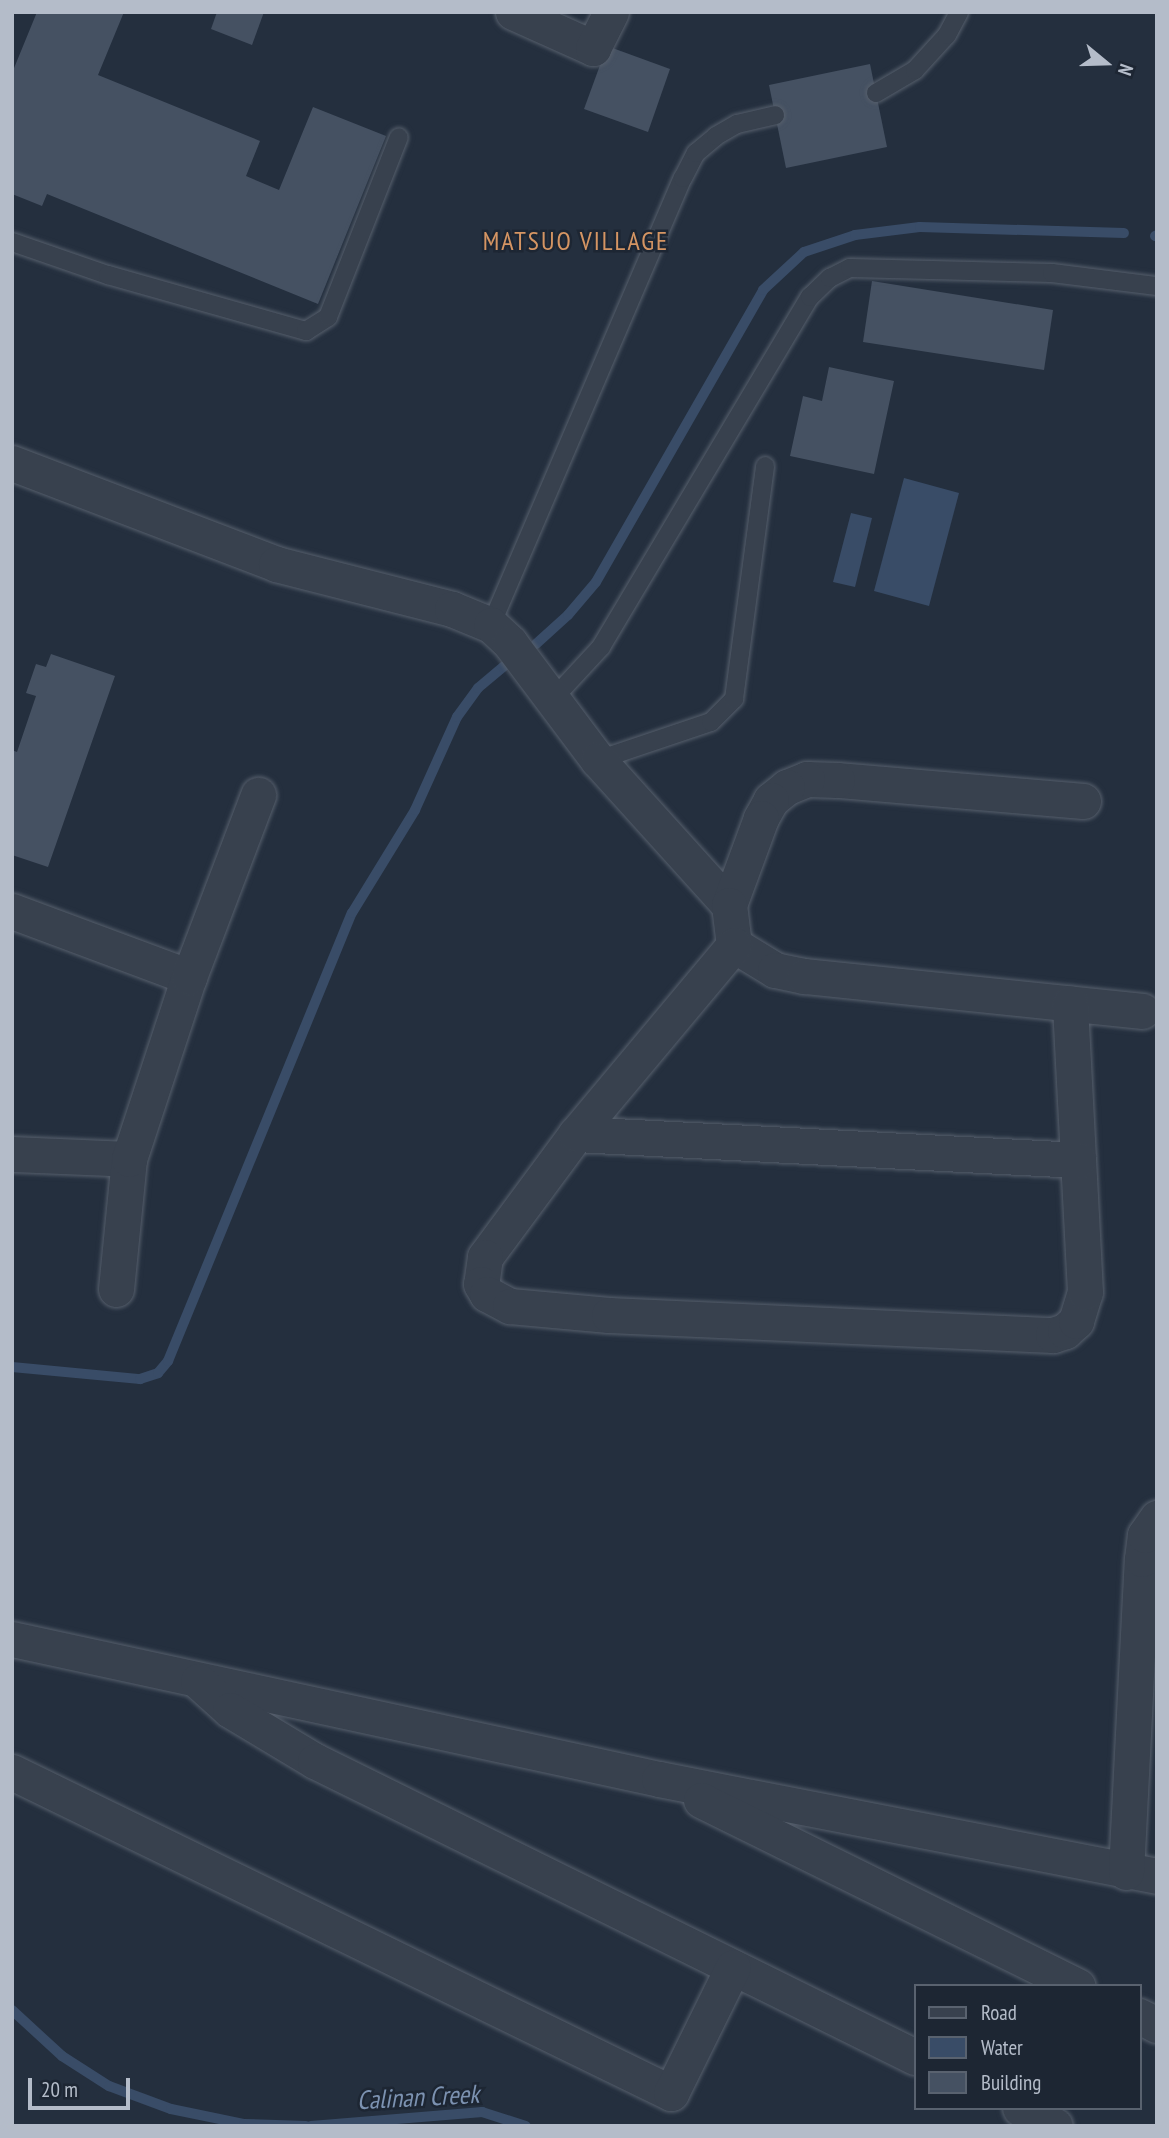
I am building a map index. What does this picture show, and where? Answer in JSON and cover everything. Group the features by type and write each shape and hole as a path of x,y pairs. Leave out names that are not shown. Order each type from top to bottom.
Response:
{"street":[{"path":"513,12 593,48 611,12"},
{"path":"12,463 276,564 452,609 491,625 510,643 598,760 729,905"},
{"path":"1070,1003 1086,1293 1076,1321 1053,1335 609,1315 523,1308 497,1301 481,1284 485,1257 576,1134 734,945 729,905 771,800 807,779 1083,801"},
{"path":"116,1289 129,1159 189,977 258,795"},
{"path":"12,911 189,977"},
{"path":"734,945 775,970 804,976 1142,1011"},
{"path":"576,1134 1078,1160"},
{"path":"12,1154 129,1159"},
{"path":"12,1639 659,1779 1141,1874 1147,1646 1145,1535 1157,1518"},
{"path":"195,1679 230,1710 316,1761 914,2057"},
{"path":"12,1772 671,2093 733,1967"},
{"path":"659,1779 1074,1984"},
{"path":"1141,2017 1157,2025"},
{"path":"1024,2110 1055,2126"}],"lane":[{"path":"876,93 915,70 947,35 959,12"},
{"path":"491,625 682,177 696,153 716,136 737,124 775,115"},
{"path":"12,242 108,275 306,331 328,317 399,137"},
{"path":"551,701 601,647 810,297 830,278 850,268 1052,273 1157,286"},
{"path":"598,760 711,722 734,699 765,466"}],"water":[{"path":"904,478 959,493 929,606 874,591"},
{"path":"851,513 872,518 855,587 833,582"}],"building":[{"path":"37,12 124,12 98,75 260,141 246,176 279,190 313,107 386,136 318,304 47,194 42,206 12,194 12,73"},
{"path":"217,12 264,12 252,45 211,29"},
{"path":"607,46 670,69 648,132 584,109"},
{"path":"870,64 887,147 786,168 769,85"},
{"path":"872,281 1053,310 1044,370 863,342"},
{"path":"829,367 894,381 874,474 790,456 803,396 822,401"},
{"path":"51,654 115,676 48,867 12,855 12,750 17,752 36,696 26,693 36,664 46,667"}],"waterway":[{"path":"536,644 568,615 596,582 763,290 804,252 855,235 920,227 1124,233"},
{"path":"12,1367 140,1379 158,1373 168,1361 352,913 415,810 457,717 478,688 504,666"},
{"name":"Calinan Creek","path":"12,2010 62,2056 109,2086 171,2109 244,2124 306,2126"},
{"name":"Calinan Creek","path":"311,2126 482,2112 526,2126"}],"district":[{"name":"MATSUO VILLAGE","path":"576,241"}]}
